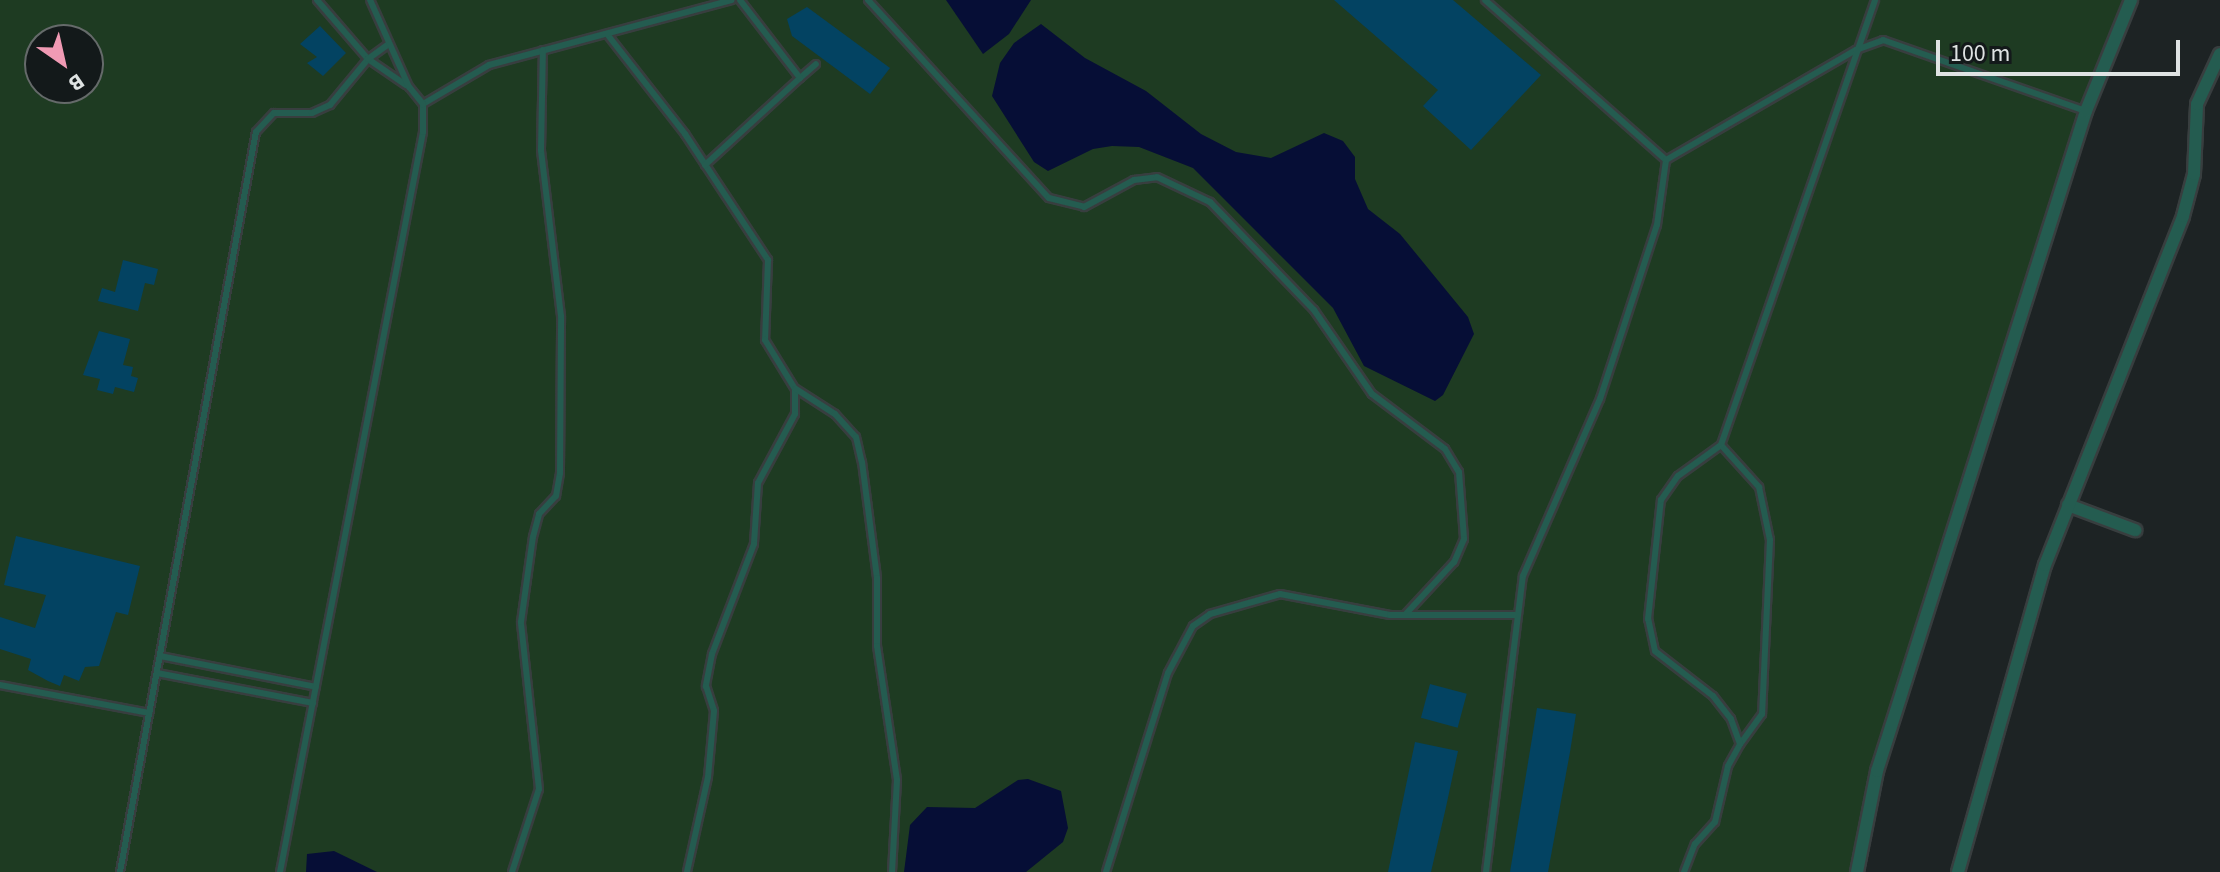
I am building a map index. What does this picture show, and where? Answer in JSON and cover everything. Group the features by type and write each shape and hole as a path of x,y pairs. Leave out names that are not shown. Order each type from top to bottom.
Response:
{"street":[{"path":"1857,872 1877,771 2086,111 2131,0"},
{"path":"1958,872 2028,619 2068,505 2183,216 2194,174 2197,104 2220,54"},
{"path":"2068,505 2135,530"}],"lane":[{"path":"317,0 368,59 409,87"},
{"path":"280,872 417,173 423,104 409,87 370,0"},
{"path":"423,104 489,65 731,0"},
{"path":"740,0 800,78"},
{"path":"868,0 1049,198 1084,207 1134,180 1157,177 1210,202 1314,310 1365,388 1445,449 1459,472 1464,539 1454,562 1405,615"},
{"path":"1485,0 1666,160"},
{"path":"1740,744 1731,719 1713,696 1655,651 1648,619 1661,500 1678,476 1721,445 1875,0"},
{"path":"607,34 705,165 768,260 765,340 795,389 835,414 856,437 877,578 877,646 897,780 892,872"},
{"path":"1666,160 1856,50 1883,40 2086,111"},
{"path":"120,872 256,132 274,113 312,113 330,105 368,59 389,44"},
{"path":"512,872 539,789 521,622 539,514 556,496 560,473 561,316 541,150 543,50"},
{"path":"705,165 816,64"},
{"path":"1486,872 1515,615 1523,576 1604,384 1657,225 1666,160"},
{"path":"687,872 708,777 714,711 706,686 712,654 754,544 758,483 795,414 795,389"},
{"path":"1684,872 1695,844 1715,822 1728,766 1762,714 1770,540 1759,487 1721,445"},
{"path":"1106,872 1168,673 1193,626 1225,606 1280,594 1342,610 1405,615 1515,615"},
{"path":"160,656 316,687"},
{"path":"157,673 313,703"},
{"path":"0,685 149,713"}],"green space":[{"path":"0,0 2125,0 2079,115 1871,769 1851,872 0,872"}],"shaded area":[{"path":"946,0 1031,0 1009,34 983,54"},
{"path":"1041,24 1085,58 1146,91 1201,134 1236,152 1271,158 1324,133 1343,141 1355,157 1355,179 1368,209 1400,234 1468,317 1474,334 1443,395 1435,401 1364,366 1333,308 1193,168 1139,147 1093,149 1048,171 1034,162 992,96 1000,63 1014,43"},
{"path":"1028,779 1061,791 1068,828 1063,842 1026,872 904,872 910,825 927,807 975,808 1018,780"},
{"path":"334,851 377,872 306,872 307,854"}],"building":[{"path":"1334,0 1453,0 1541,75 1471,150 1423,106 1438,90"},
{"path":"807,7 890,68 870,94 792,36 787,19"},
{"path":"320,26 346,53 323,76 307,63 317,57 300,44"},
{"path":"123,260 158,269 154,285 145,283 138,311 98,301 102,288 115,292"},
{"path":"99,331 130,339 123,365 133,367 131,376 138,378 134,392 115,387 113,394 97,390 100,379 83,375"},
{"path":"16,536 140,566 128,615 116,612 99,666 85,667 79,681 64,675 60,686 28,670 31,659 0,649 0,617 35,628 46,595 4,585"},
{"path":"1430,684 1467,694 1458,728 1421,718"},
{"path":"1537,708 1576,714 1570,752 1548,872 1510,872"},
{"path":"1415,742 1458,751 1431,872 1388,872"}]}
